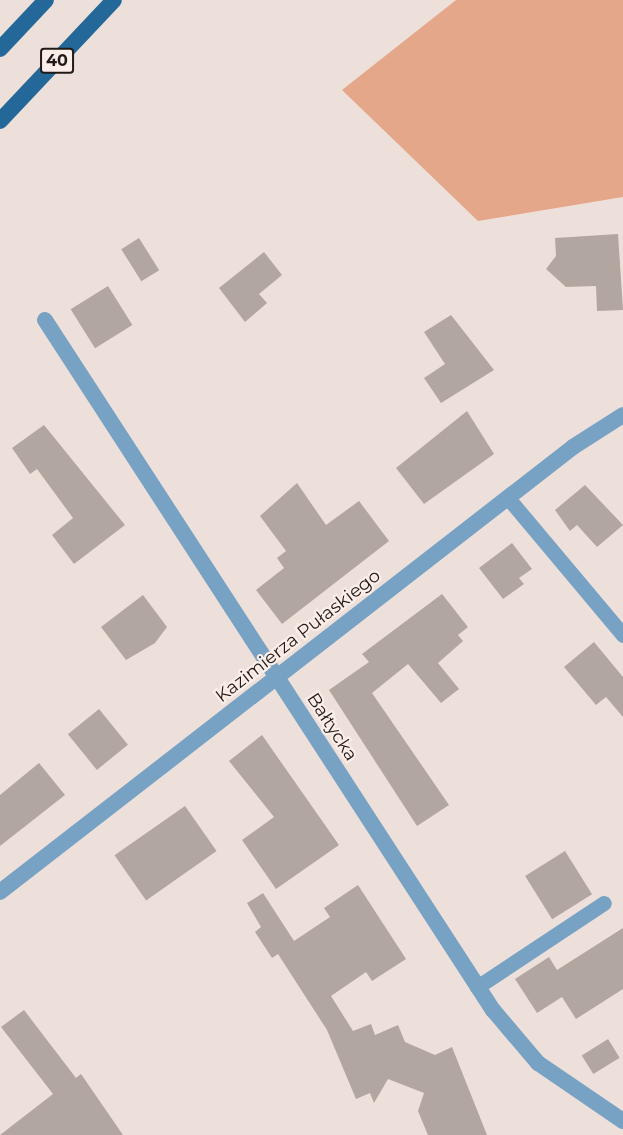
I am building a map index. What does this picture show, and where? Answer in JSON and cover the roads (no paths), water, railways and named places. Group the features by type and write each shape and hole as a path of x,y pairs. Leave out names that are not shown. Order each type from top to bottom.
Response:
{"main road":[{"path":"0,49 46,0"},
{"name":"40","path":"0,121 114,0"}],"street":[{"name":"Bałtycka","path":"45,320 477,987 538,1063 623,1121"},
{"name":"Kazimierza Pułaskiego","path":"0,891 508,498 623,416"}],"lane":[{"path":"508,498 623,635"},
{"path":"477,987 604,903"}]}
